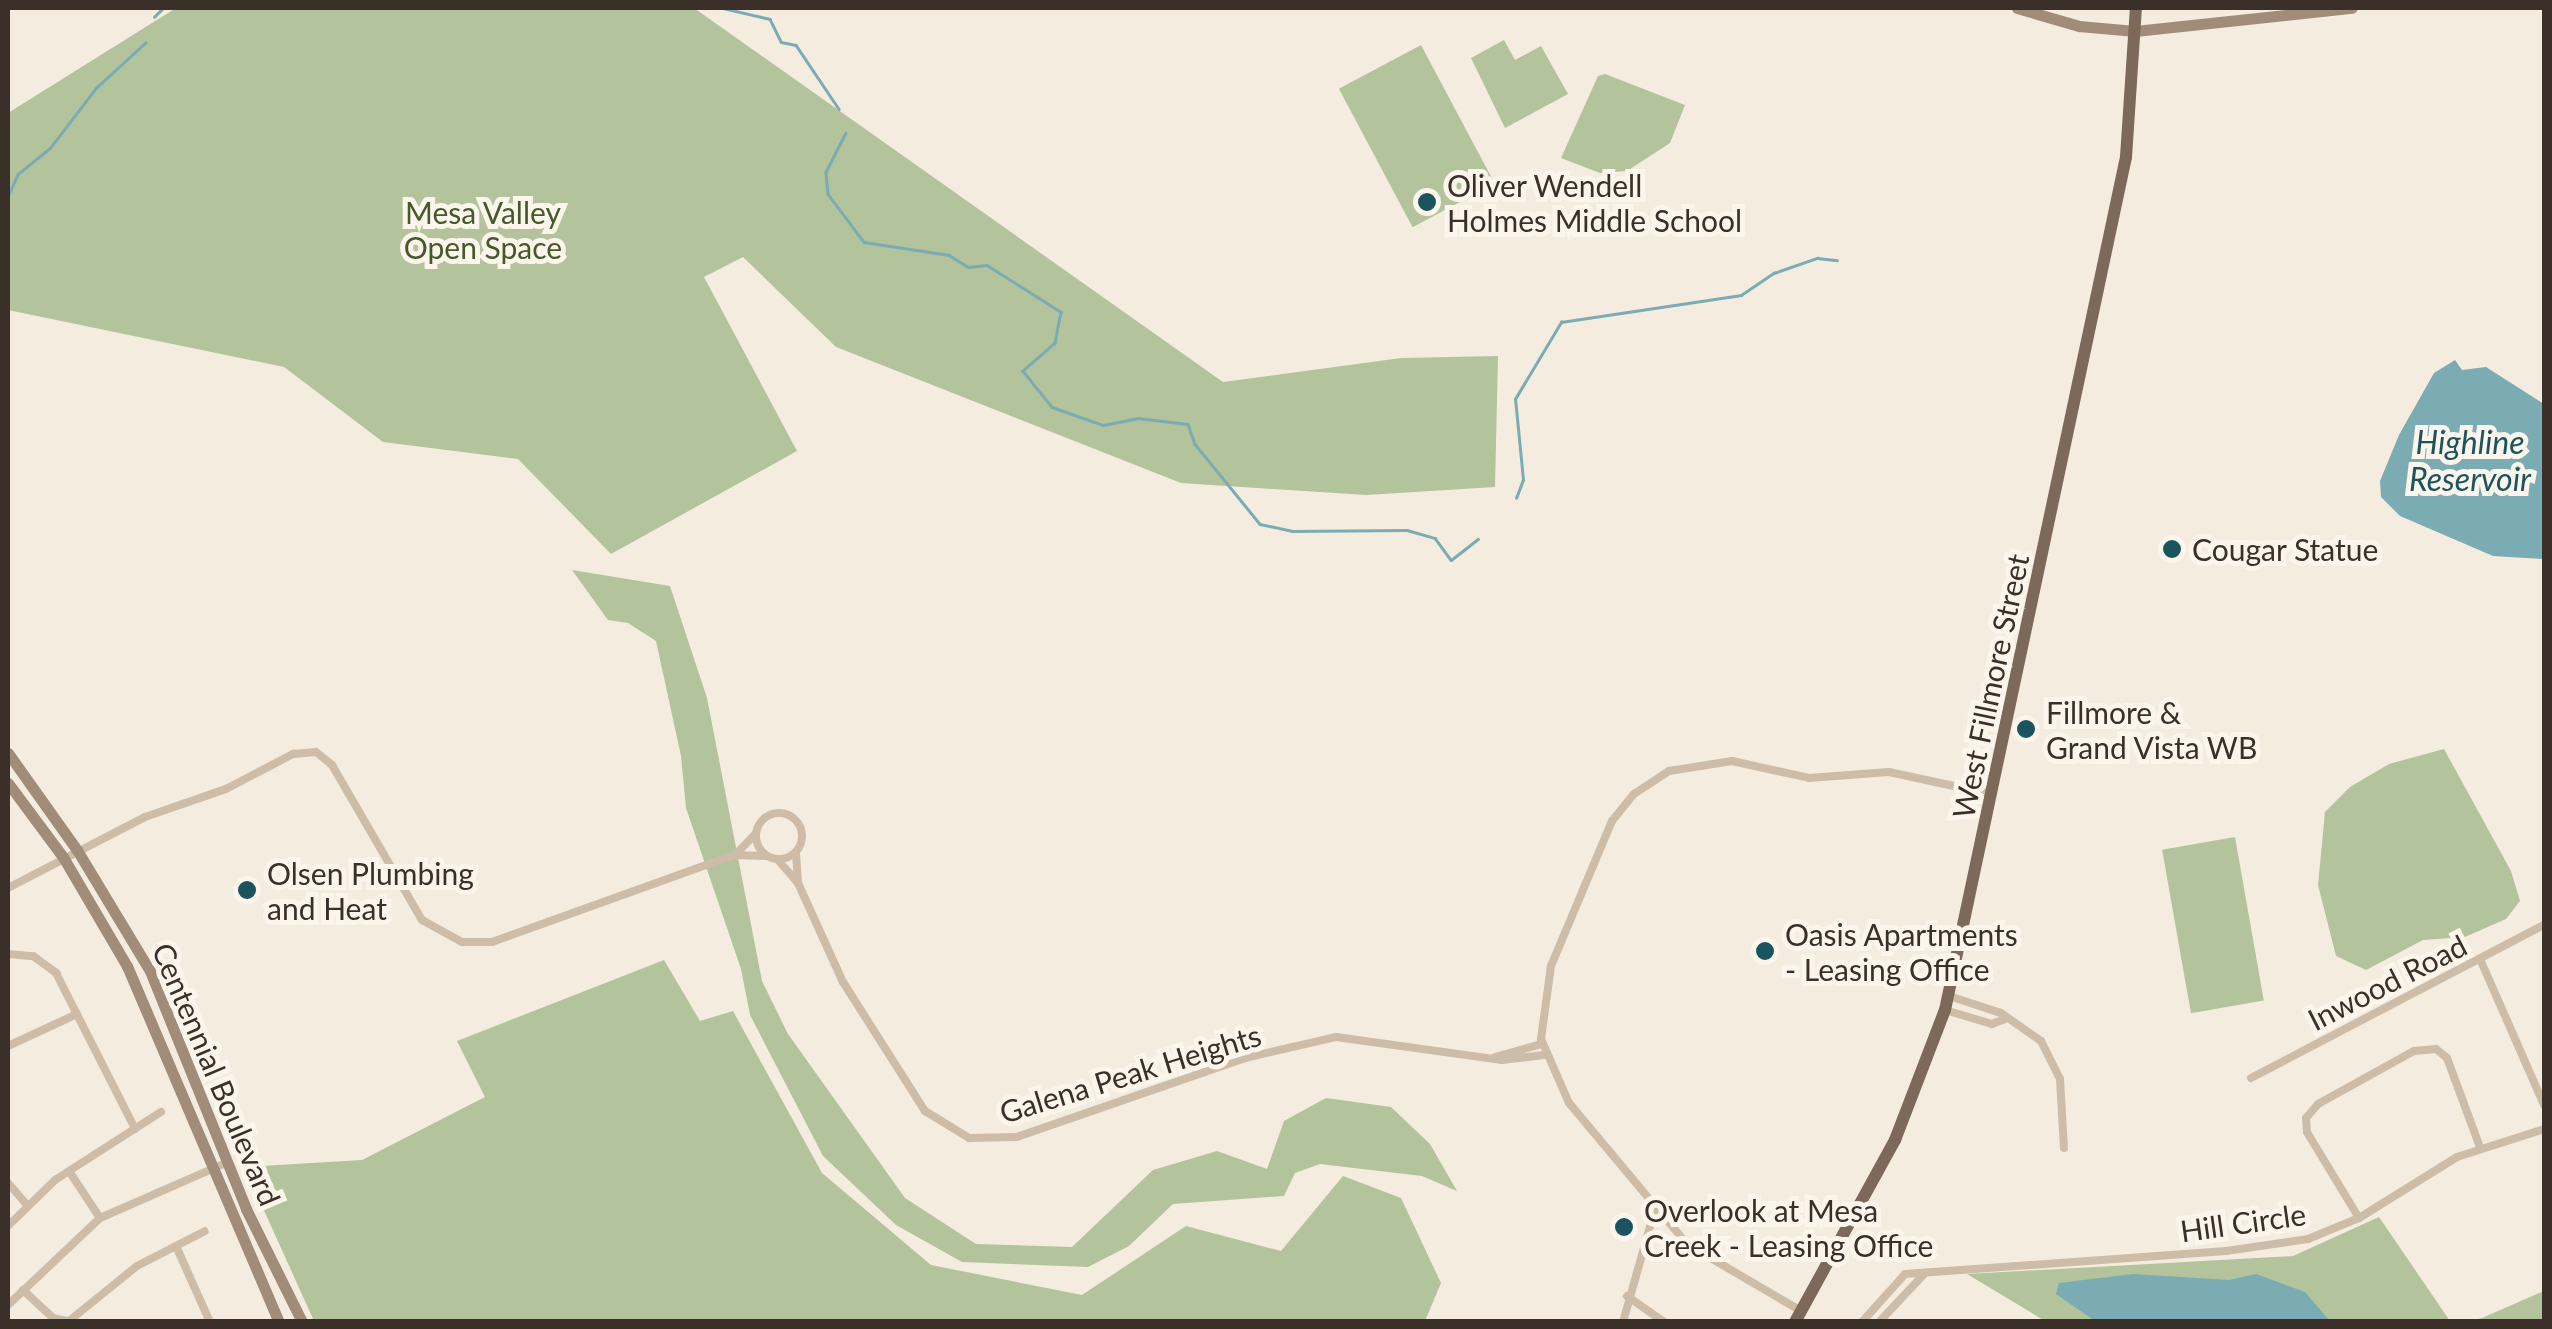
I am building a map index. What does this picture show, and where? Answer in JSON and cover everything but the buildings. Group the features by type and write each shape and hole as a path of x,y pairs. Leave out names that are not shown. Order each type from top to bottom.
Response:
{"main road":[{"path":"2017,8 2079,26 2135,31 2352,8"},
{"name":"West Fillmore Street","path":"1798,1316 1894,1140 1947,1003 2126,157 2136,8"},
{"name":"Centennial Boulevard","path":"8,752 78,850 150,970 228,1162 302,1322"},
{"name":"Centennial Boulevard","path":"8,783 63,857 128,966 279,1322"}],"street":[{"path":"8,888 78,850 274,764 316,752 351,798 422,920 462,942 492,942 586,912 734,856 778,860 798,883"},
{"path":"1798,1316 1698,1254 1569,1104 1544,1055 1545,983 1602,842 1622,806 1656,777 1684,765 1732,760 1809,778 1889,772 1993,794"},
{"path":"734,856 768,816 791,816 802,831 796,853 798,883"},
{"path":"756,832 766,856"},
{"path":"778,860 796,853"},
{"name":"Galena Peak Heights","path":"798,883 843,982 925,1111 969,1138 1018,1137 1245,1058 1336,1037 1496,1057 1544,1055"},
{"name":"Inwood Road","path":"2250,1078 2544,925"},
{"path":"8,954 25,953 49,966 135,1129"},
{"path":"2480,960 2544,1105"},
{"path":"1947,1003 1992,1024 2005,1019"},
{"path":"1947,1003 2005,1019 2041,1041 2055,1064 2064,1148"},
{"path":"8,1046 77,1014"},
{"name":"Galena Peak Heights","path":"1496,1057 1542,1044"},
{"path":"2359,1218 2307,1132 2306,1118 2318,1104 2414,1051 2436,1049 2447,1058 2480,1147"},
{"path":"8,1226 69,1171 161,1112"},
{"name":"Hill Circle","path":"1862,1322 1888,1286 1905,1274 2288,1243 2359,1218 2480,1147 2544,1129"},
{"path":"8,1305 100,1218 228,1162"},
{"path":"69,1171 100,1218"},
{"path":"8,1183 27,1205"},
{"path":"1623,1322 1626,1296 1655,1208"},
{"path":"23,1290 53,1318 69,1321 137,1266 205,1232"},
{"path":"176,1246 210,1322"},
{"path":"1878,1322 1924,1274"},
{"path":"1626,1296 1664,1322"}],"green space":[{"name":"Mesa Valley Open Space","path":"176,8 694,8 1223,382 1401,358 1498,356 1495,487 1366,495 1181,483 836,347 743,257 704,277 797,451 611,554 518,459 383,442 284,367 8,310 8,113"},
{"path":"1504,40 1515,60 1541,46 1568,94 1505,128 1471,58"},
{"path":"1421,45 1495,184 1413,227 1339,89"},
{"path":"1605,74 1685,105 1670,143 1627,171 1600,173 1561,158 1598,76"},
{"path":"572,570 670,586 707,698 762,981 788,1034 905,1198 976,1244 1072,1247 1153,1170 1217,1151 1267,1169 1284,1121 1326,1098 1391,1107 1430,1144 1457,1191 1422,1176 1320,1164 1295,1173 1284,1196 1173,1204 1129,1246 1088,1267 962,1262 896,1225 823,1156 750,1015 741,969 686,808 681,756 656,641 628,623 608,620"},
{"path":"2444,749 2511,871 2520,901 2506,919 2465,937 2423,940 2366,970 2336,956 2318,885 2325,812 2350,787 2389,764"},
{"path":"2235,837 2264,1000 2191,1013 2162,850"},
{"path":"664,960 700,1021 733,1011 822,1173 931,1265 1082,1295 1186,1226 1281,1251 1343,1176 1401,1198 1441,1283 1425,1321 314,1321 257,1195 261,1166 362,1160 485,1097 457,1041"},
{"path":"2379,1217 2450,1321 2045,1321 1967,1274 2293,1256"},
{"path":"2544,1291 2544,1321 2470,1321 2482,1318"}],"water":[{"name":"Highline Reservoir","path":"2455,360 2462,370 2486,367 2544,404 2544,559 2493,556 2400,516 2381,497 2380,481 2399,435 2434,373"},
{"path":"2133,1274 2229,1280 2256,1274 2305,1292 2330,1321 2095,1321 2056,1294 2059,1283"}],"waterway":[{"path":"154,17 163,8"},
{"path":"723,8 770,19 781,42 796,45 839,109"},
{"path":"8,196 18,174 50,148 96,88 145,43"},
{"path":"846,133 826,172 828,194 864,242 949,255 968,267 987,265 1061,312 1055,343 1023,371 1052,407 1103,425 1138,418 1188,424 1195,444 1260,524 1292,531 1407,530 1435,538 1451,560 1478,539"},
{"path":"1516,498 1523,480 1515,399 1561,322 1741,295 1774,273 1817,258 1837,260"}],"place":[{"name":"Oliver Wendell Holmes Middle School","path":"1427,202"},
{"name":"Cougar Statue","path":"2172,549"},
{"name":"Fillmore & Grand Vista WB","path":"2026,729"},
{"name":"Olsen Plumbing and Heat","path":"247,890"},
{"name":"Oasis Apartments - Leasing Office","path":"1765,951"},
{"name":"Overlook at Mesa Creek - Leasing Office","path":"1624,1227"}]}
